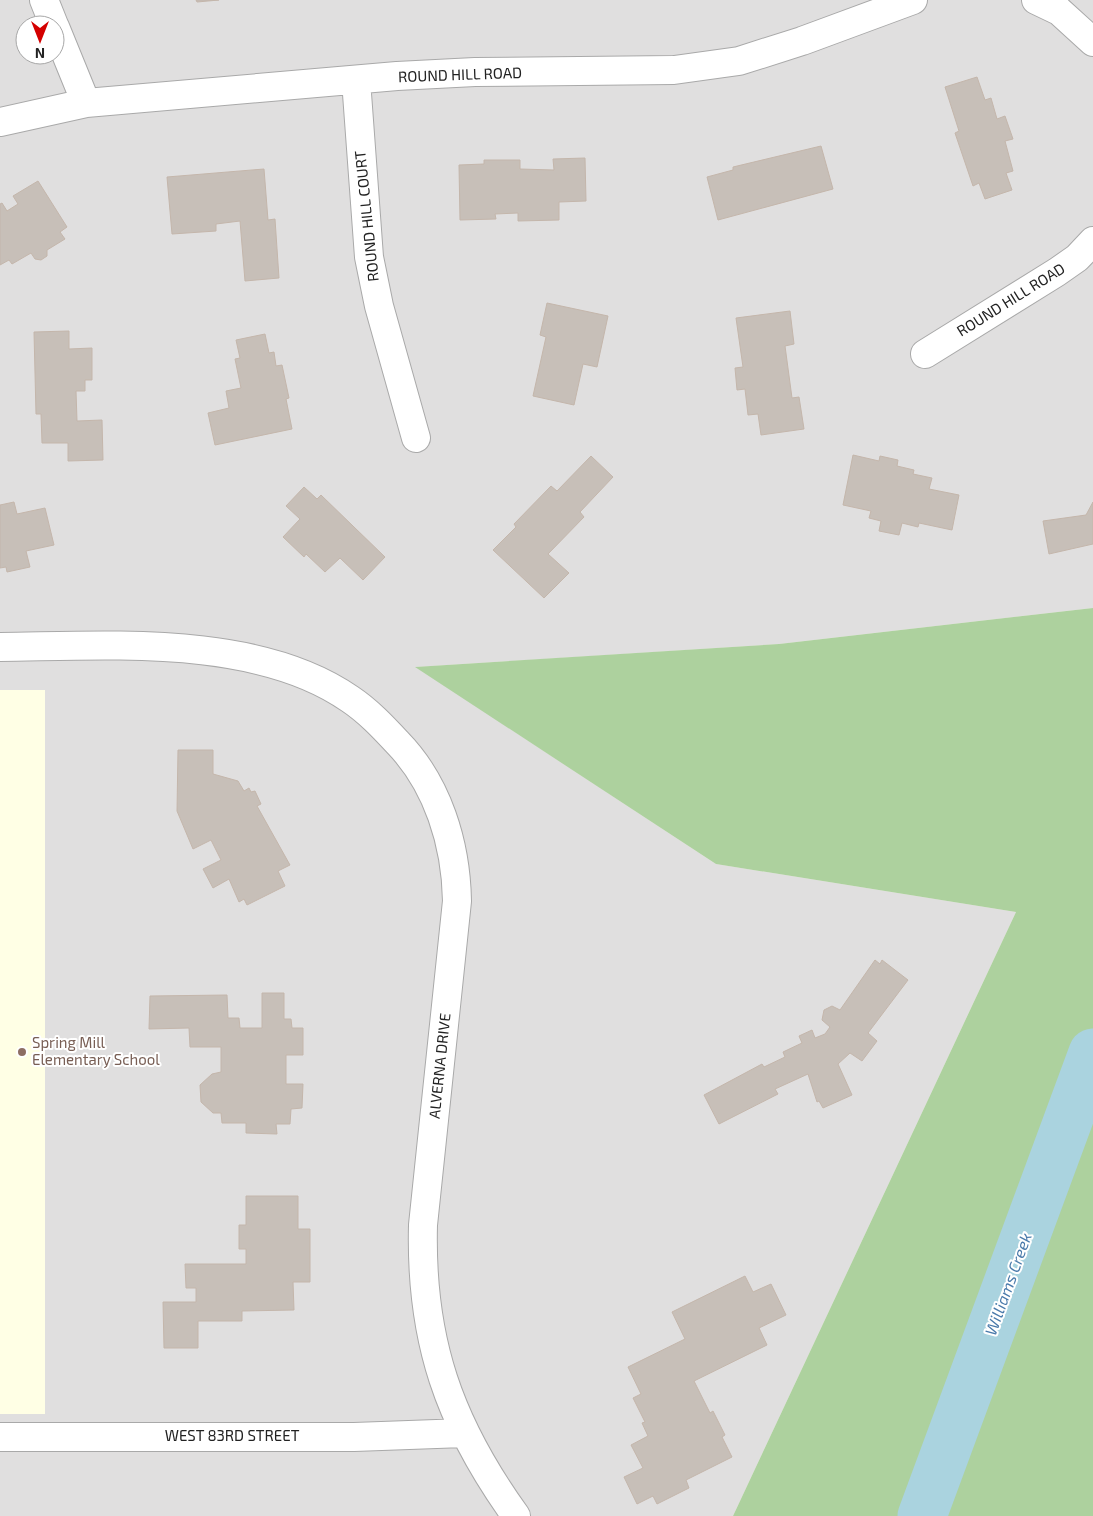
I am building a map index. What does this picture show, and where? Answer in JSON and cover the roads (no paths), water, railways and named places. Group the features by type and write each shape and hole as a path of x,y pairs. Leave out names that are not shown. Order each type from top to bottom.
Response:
{"street":[{"path":"44,0 50,15"},
{"name":"ROUND HILL ROAD","path":"0,122 86,104 356,80 475,72 674,70 713,65 739,61 802,41 912,0"},
{"path":"1036,0 1059,11 1093,42"},
{"path":"65,51 86,104"},
{"name":"ROUND HILL COURT","path":"356,80 369,257 379,306 416,438"},
{"name":"ROUND HILL ROAD","path":"926,354 1057,272 1077,258 1093,241"},
{"name":"ALVERNA DRIVE","path":"0,648 119,646 177,648 234,656 289,669 317,680 350,698 388,731 405,749 431,792 443,820 452,851 456,875 457,914 424,1210 423,1255 426,1303 435,1350 448,1392 464,1433 483,1470 516,1516"},
{"name":"WEST 83RD STREET","path":"0,1437 354,1437 464,1433"}],"waterway":[{"name":"Williams Creek","path":"922,1516 1093,1053"}],"place":[{"name":"Spring Mill Elementary School","path":"22,1052"}]}
